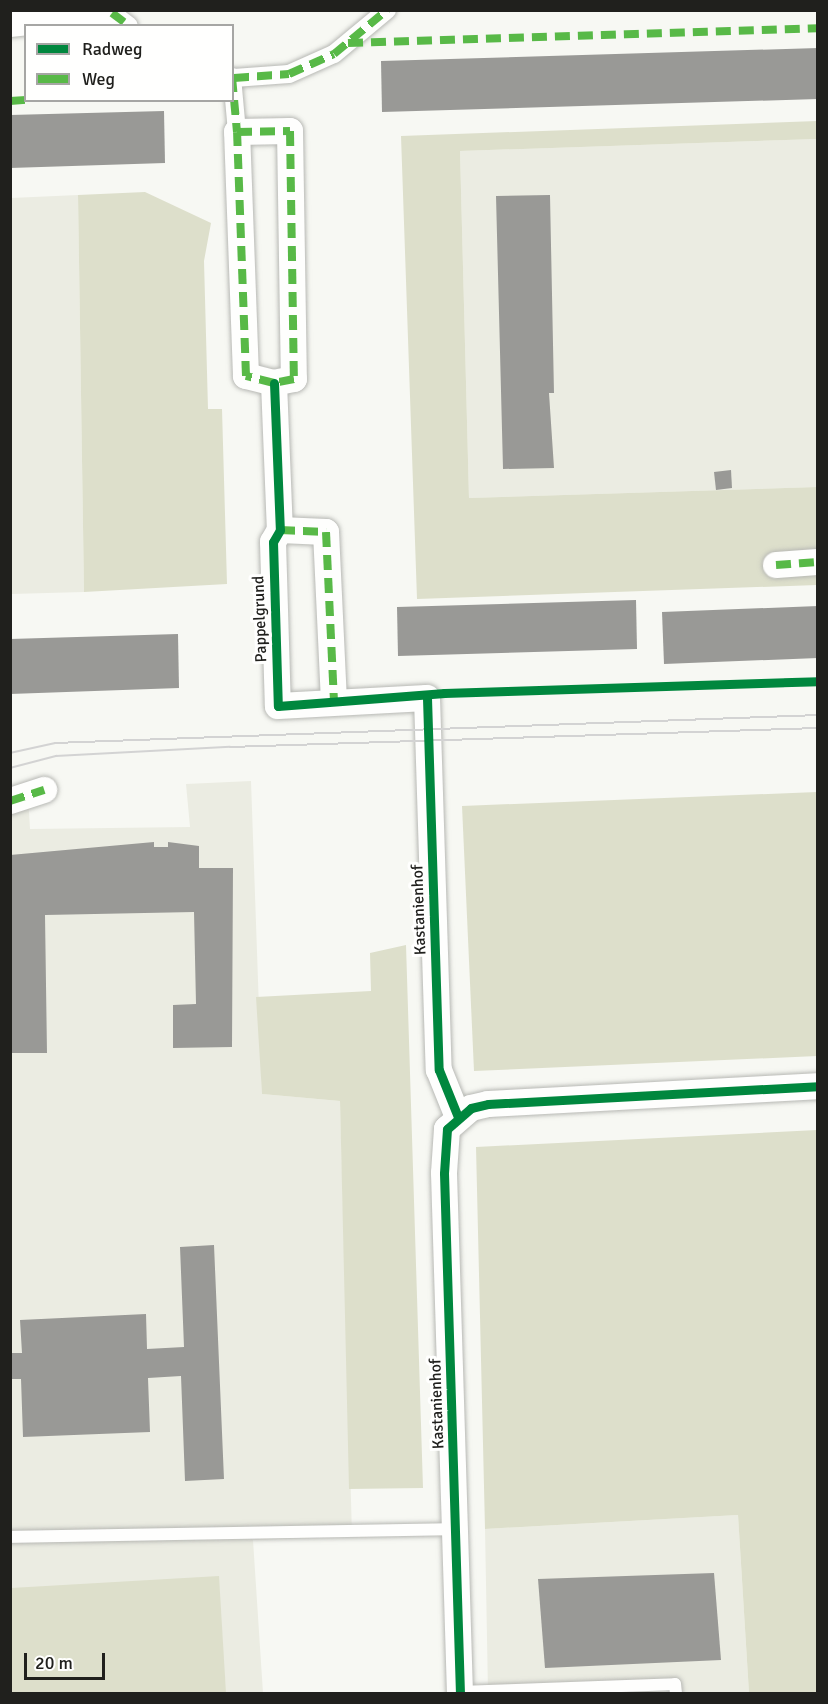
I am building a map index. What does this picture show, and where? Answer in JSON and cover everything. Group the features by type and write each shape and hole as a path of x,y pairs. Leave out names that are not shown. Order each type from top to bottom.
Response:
{"street":[{"path":"234,78 298,70 334,54 387,10"},
{"path":"10,24 120,19"},
{"path":"234,92 246,376 274,383 294,379 290,131 237,132"},
{"name":"Pappelgrund","path":"274,383 280,530 273,543 278,706 427,698"},
{"path":"280,530 326,532 334,702"},
{"path":"776,565 818,562"},
{"name":"Kastanienhof","path":"427,698 439,1070 458,1118 444,1142 460,1693"},
{"path":"10,801 44,790"},
{"path":"458,1118 488,1104 818,1086"}],"lane":[{"path":"10,1537 456,1529"},
{"path":"460,1693 578,1690 675,1684 675,1694"}],"shaded area":[{"path":"817,139 817,487 469,498 460,151"},
{"path":"78,195 84,592 11,594 11,198"},
{"path":"251,781 262,1094 340,1101 352,1536 253,1540 263,1693 11,1694 11,801 28,795 30,829 190,827 186,784"},
{"path":"738,1515 749,1693 488,1693 485,1529"}],"green space":[{"path":"817,121 817,139 460,151 469,498 817,487 817,585 417,599 401,136"},
{"path":"145,192 211,223 204,261 208,409 222,409 227,584 84,592 78,195"},
{"path":"817,792 817,1056 474,1071 462,806"},
{"path":"406,945 423,1488 349,1489 340,1101 262,1094 256,997 371,991 370,953"},
{"path":"817,1130 817,1693 749,1693 738,1515 485,1529 476,1147"},
{"path":"219,1576 226,1693 11,1693 11,1588"}],"building":[{"path":"818,48 818,99 382,112 381,61"},
{"path":"164,111 165,163 10,168 10,115"},
{"path":"550,195 554,393 549,393 554,468 503,469 496,196"},
{"path":"731,470 732,488 716,490 714,472"},
{"path":"636,600 637,649 398,656 397,607"},
{"path":"818,606 818,658 664,664 662,612"},
{"path":"178,634 179,688 10,694 10,639"},
{"path":"154,842 154,847 168,847 168,842 199,846 199,868 233,868 232,1047 173,1048 173,1005 196,1004 194,912 45,915 47,1053 10,1053 10,855"},
{"path":"214,1245 224,1479 185,1481 181,1376 148,1378 150,1432 23,1437 21,1379 10,1379 10,1353 22,1353 20,1320 146,1314 147,1349 184,1347 180,1247"},
{"path":"714,1573 721,1660 545,1668 538,1579"}],"tram line":[{"path":"10,753 55,743 818,715"},
{"path":"10,768 56,756 230,747 818,728"}],"marked path":[{"path":"234,78 289,74 334,54 387,10"},
{"path":"112,13 126,24"},
{"path":"348,43 818,28"},
{"path":"234,99 237,132"},
{"path":"10,101 24,100"},
{"path":"290,131 294,379 274,383 246,376 237,132 290,131"},
{"path":"280,530 326,532 334,702"},
{"path":"776,565 818,562"},
{"path":"10,801 44,790"}],"cycle path":[{"path":"274,383 280,530 273,542 278,706 444,693 818,681"},
{"path":"427,698 439,1070 458,1117"},
{"path":"460,1694 444,1173 447,1129 471,1108 488,1104 818,1086"}]}
